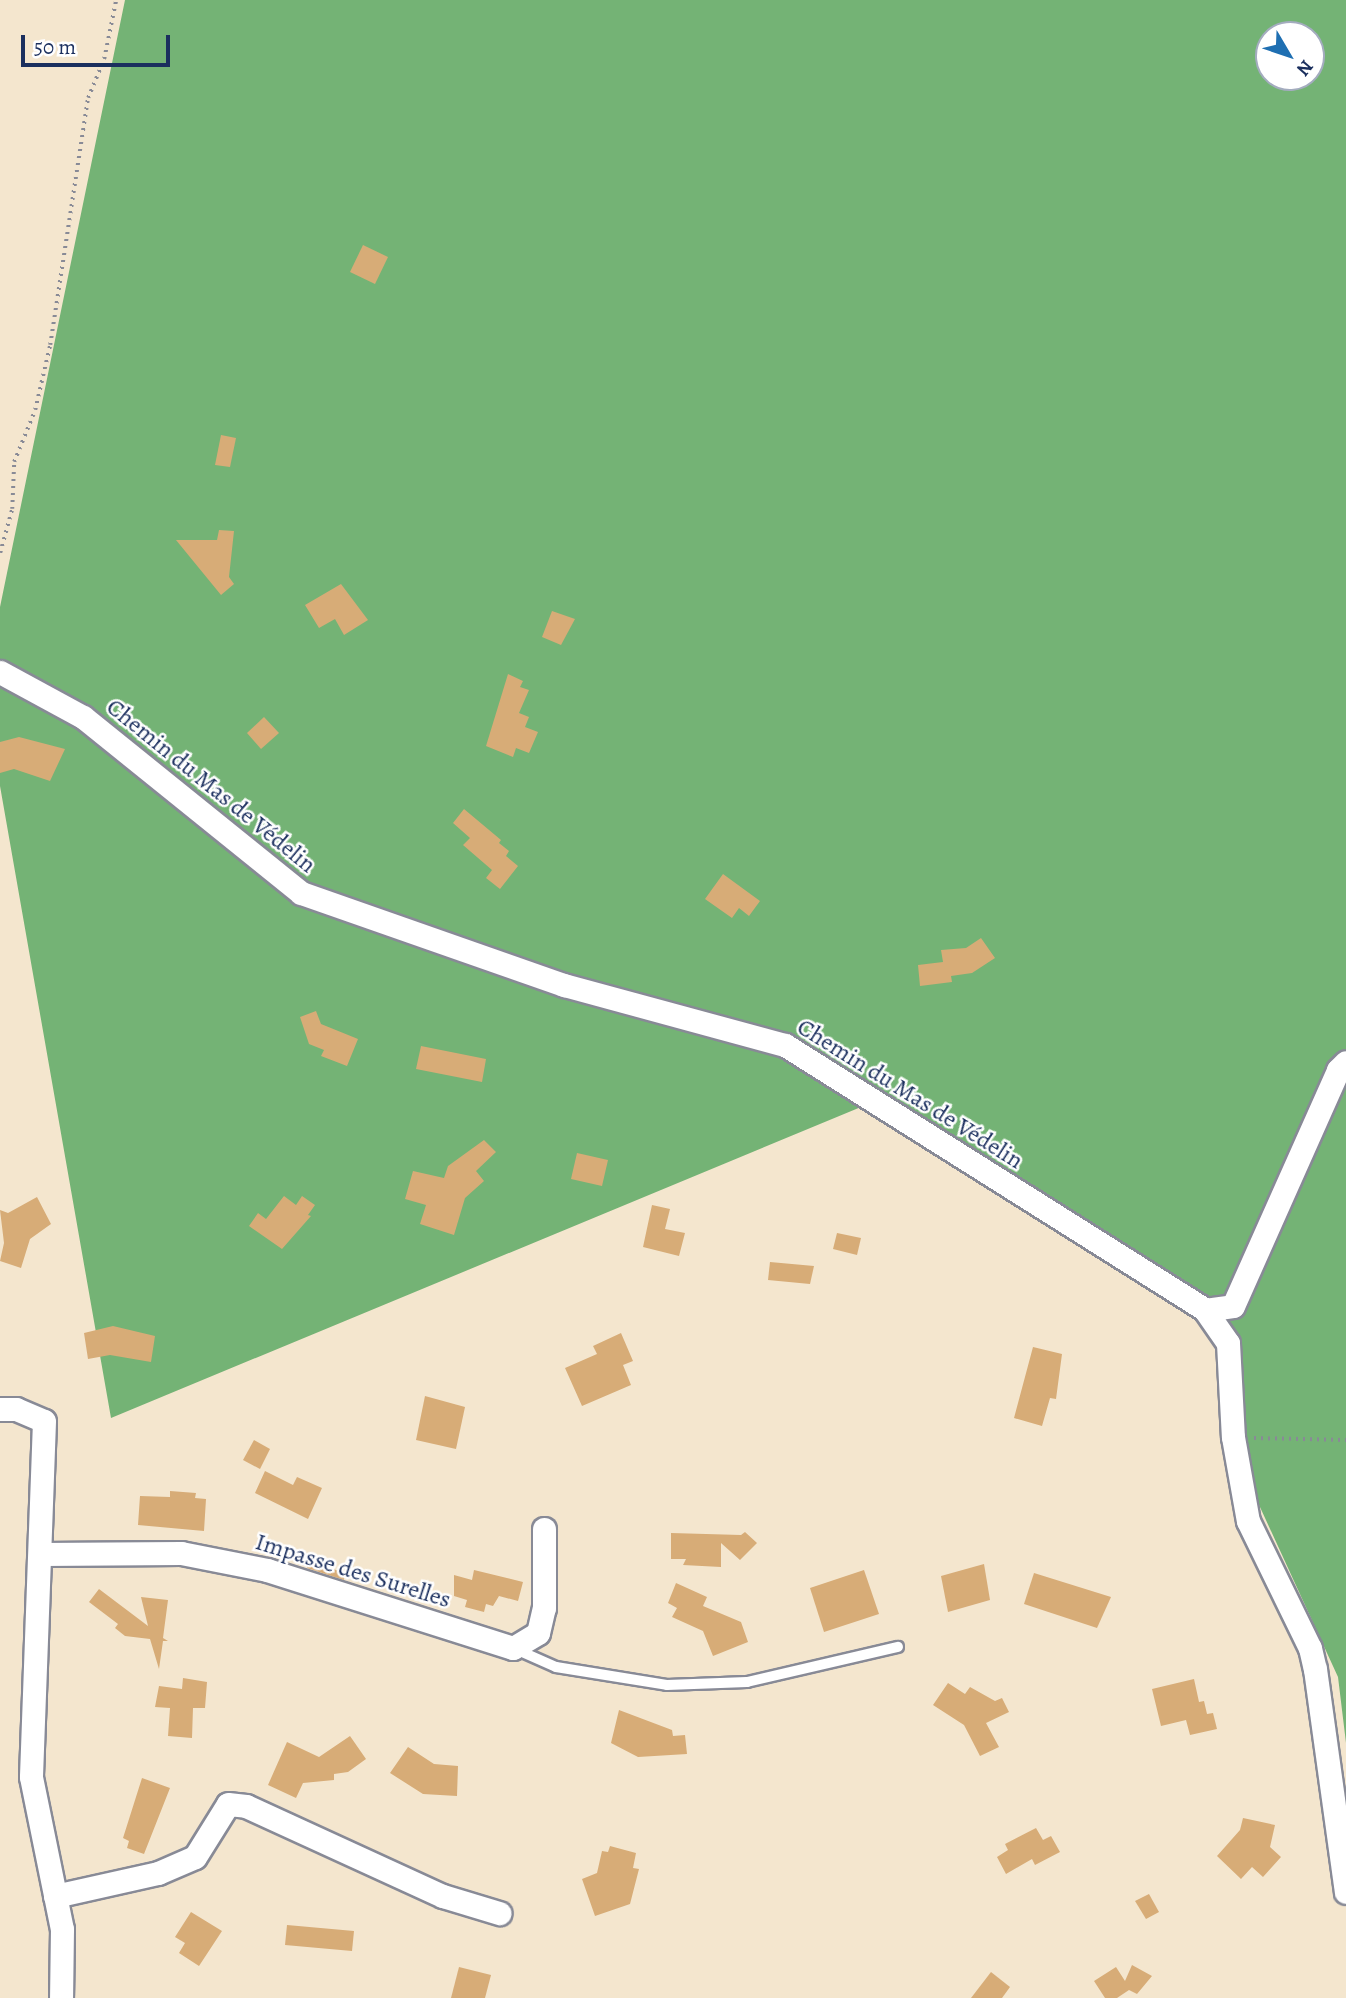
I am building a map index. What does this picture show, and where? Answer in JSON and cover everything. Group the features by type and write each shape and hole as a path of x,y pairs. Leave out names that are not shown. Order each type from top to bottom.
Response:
{"street":[{"name":"Chemin du Mas de Védelin","path":"0,672 83,717 300,893 564,985 785,1045 1205,1310 1227,1343 1233,1437 1255,1540 1295,1615 1315,1669 1346,1892"},
{"path":"1205,1310 1233,1306 1338,1070 1346,1062"},
{"path":"0,1409 16,1409 44,1421 41,1554 35,1594 31,1777 62,1929 61,1998"},
{"path":"513,1648 538,1633 544,1608 544,1529"},
{"name":"Impasse des Surelles","path":"41,1554 181,1553 267,1570 513,1648"},
{"path":"55,1896 158,1873 195,1857 228,1804 246,1806 443,1896 499,1913"}],"lane":[{"path":"513,1648 556,1667 667,1685 747,1682 898,1647"}],"path":[{"path":"0,553 12,509 14,462 34,410 50,345 88,98 104,58 116,0"},
{"path":"1233,1437 1346,1440"}],"green space":[{"path":"125,0 1346,0 1346,1743 1338,1677 1254,1494 1235,1346 1179,1278 861,1107 111,1418 0,786 0,607"}],"building":[{"path":"363,245 388,257 375,284 350,272"},
{"path":"221,435 236,438 230,467 215,465"},
{"path":"219,530 234,531 229,577 234,584 221,595 176,540 217,540"},
{"path":"341,584 368,620 344,635 335,619 319,628 305,605"},
{"path":"552,611 575,619 561,645 542,637"},
{"path":"508,674 523,681 520,687 529,690 519,713 529,717 525,727 538,732 529,753 516,748 513,757 486,746"},
{"path":"264,717 279,733 261,749 247,733"},
{"path":"19,737 65,749 50,781 14,769 0,773 0,742"},
{"path":"464,809 501,840 499,843 509,851 506,856 518,866 500,889 486,878 492,870 463,845 470,838 453,823"},
{"path":"723,874 760,901 749,916 739,908 732,918 705,899"},
{"path":"981,938 995,958 972,973 951,976 952,982 920,986 918,965 943,962 941,950 966,948"},
{"path":"316,1011 321,1024 358,1039 347,1066 321,1056 324,1050 309,1044 300,1017"},
{"path":"421,1046 486,1059 482,1082 416,1069"},
{"path":"484,1140 496,1152 476,1171 484,1181 465,1198 454,1235 420,1224 426,1205 405,1199 413,1171 444,1178 448,1166"},
{"path":"577,1153 608,1160 602,1186 571,1179"},
{"path":"284,1196 296,1205 302,1196 315,1205 308,1215 311,1216 282,1249 249,1226 258,1213 266,1219"},
{"path":"37,1197 51,1224 30,1239 21,1268 0,1261 4,1243 0,1210 8,1213"},
{"path":"652,1205 670,1209 665,1229 685,1233 679,1256 643,1247"},
{"path":"837,1233 861,1238 857,1255 833,1249"},
{"path":"770,1262 814,1266 810,1284 768,1280"},
{"path":"113,1326 155,1336 151,1362 110,1355 88,1359 84,1333"},
{"path":"621,1333 633,1361 623,1365 631,1385 582,1406 565,1368 597,1354 593,1346"},
{"path":"1033,1347 1062,1354 1056,1399 1050,1398 1042,1426 1014,1418"},
{"path":"425,1396 465,1407 456,1449 416,1440"},
{"path":"254,1440 270,1449 260,1469 243,1460"},
{"path":"265,1471 293,1485 297,1477 322,1488 308,1519 255,1493"},
{"path":"170,1491 196,1493 195,1498 206,1499 204,1531 138,1525 140,1496 170,1497"},
{"path":"745,1532 757,1543 740,1560 721,1543 721,1567 683,1565 686,1559 671,1559 671,1533 741,1535"},
{"path":"306,1561 343,1572 344,1580 307,1568"},
{"path":"984,1564 990,1600 948,1612 941,1576"},
{"path":"474,1570 523,1582 518,1601 499,1596 493,1606 486,1604 484,1612 465,1607 467,1600 454,1596 454,1575 472,1580"},
{"path":"864,1570 879,1614 824,1632 810,1588"},
{"path":"1034,1573 1111,1597 1097,1628 1024,1604"},
{"path":"676,1583 707,1597 703,1606 741,1622 748,1642 713,1656 703,1631 672,1617 677,1608 668,1603"},
{"path":"99,1589 148,1626 141,1597 168,1600 163,1638 168,1641 163,1641 159,1669 150,1639 125,1636 115,1628 118,1624 89,1602"},
{"path":"183,1678 207,1682 205,1708 193,1708 192,1738 168,1736 170,1708 155,1707 159,1686 182,1689"},
{"path":"1194,1679 1199,1702 1204,1701 1207,1714 1213,1713 1217,1729 1190,1735 1186,1720 1161,1726 1152,1689"},
{"path":"948,1683 965,1694 970,1687 995,1701 1002,1698 1009,1712 986,1723 999,1747 980,1756 964,1725 933,1705"},
{"path":"619,1710 672,1730 673,1736 685,1735 687,1754 638,1757 611,1743"},
{"path":"350,1736 366,1759 348,1772 334,1774 334,1780 303,1783 296,1798 268,1785 287,1742 319,1757"},
{"path":"408,1747 434,1764 458,1766 457,1796 423,1794 390,1773"},
{"path":"142,1778 170,1788 144,1854 127,1848 129,1841 123,1838"},
{"path":"1243,1818 1275,1825 1270,1847 1281,1857 1263,1877 1252,1867 1241,1879 1217,1856 1240,1830"},
{"path":"1036,1828 1043,1840 1051,1836 1060,1852 1035,1865 1032,1859 1006,1874 997,1857 1008,1850 1005,1844"},
{"path":"610,1846 636,1853 633,1868 639,1869 630,1904 595,1916 582,1879 597,1873 602,1851 608,1852"},
{"path":"1149,1894 1159,1912 1146,1919 1135,1901"},
{"path":"191,1912 222,1931 199,1966 179,1953 185,1943 175,1937"},
{"path":"287,1925 354,1931 352,1951 285,1945"},
{"path":"1132,1965 1152,1976 1137,1994 1129,1990 1117,1998 1105,1998 1094,1981 1116,1967 1125,1981"},
{"path":"459,1967 491,1975 485,1998 451,1998"},
{"path":"991,1972 1010,1987 1002,1998 971,1998"}]}
